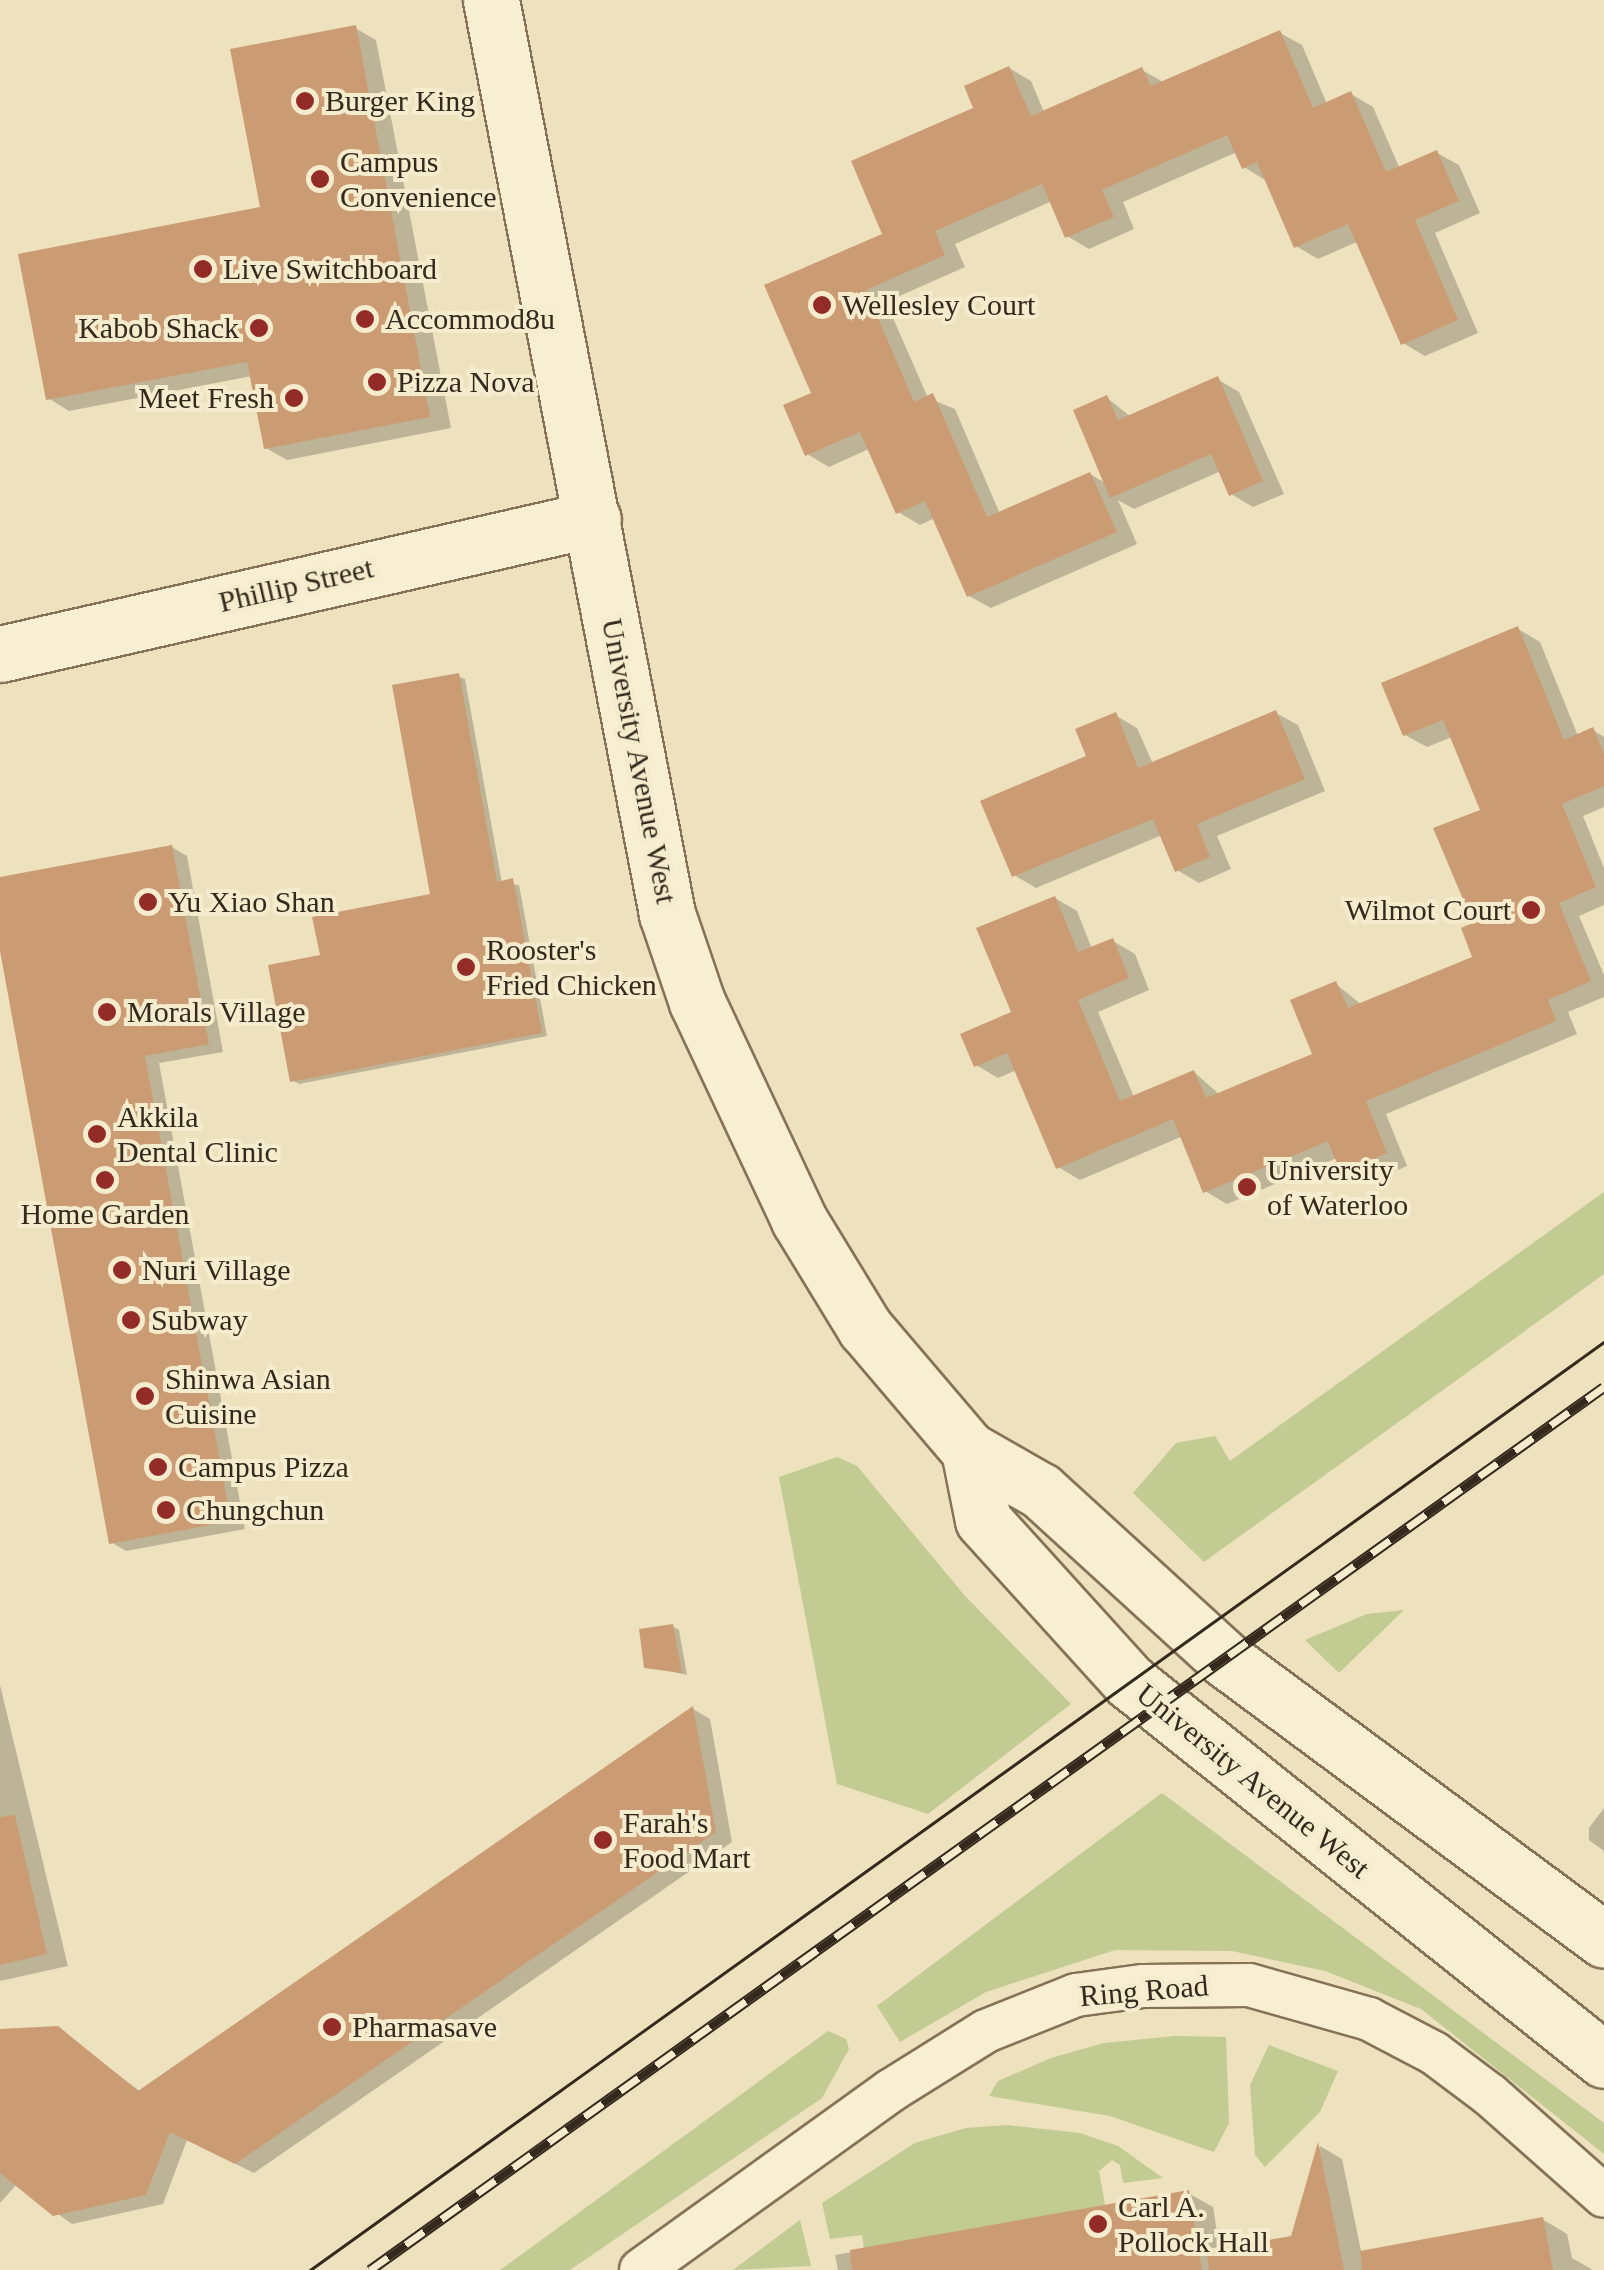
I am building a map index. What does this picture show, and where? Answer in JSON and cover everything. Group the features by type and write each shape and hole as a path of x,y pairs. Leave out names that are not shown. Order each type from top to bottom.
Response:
{"main road":[{"name":"University Avenue West","path":"492,0 667,914 697,1002 764,1152 828,1270 865,1328 969,1450 1041,1490 1226,1660 1604,1940"},
{"name":"Phillip Street","path":"0,654 592,519"},
{"name":"University Avenue West","path":"969,1450 983,1520 1130,1682 1604,2060"}],"street":[{"name":"Ring Road","path":"641,2270 890,2091 986,2031 1076,1995 1142,1986 1250,1984 1368,2019 1476,2084 1604,2196"}],"green space":[{"path":"1604,1192 1604,1274 1204,1562 1133,1493 1176,1443 1215,1436 1230,1461"},
{"path":"837,1457 857,1466 965,1596 1071,1704 928,1814 837,1784 779,1477"},
{"path":"1404,1610 1339,1673 1305,1640 1367,1614"},
{"path":"1162,1793 1604,2123 1604,2154 1421,2009 1325,1971 1232,1951 1115,1950 986,1992 900,2042 877,2006"},
{"path":"828,2031 846,2039 849,2049 822,2098 570,2270 500,2270"},
{"path":"1175,2036 1226,2037 1229,2123 1214,2152 1110,2116 989,2096 998,2081 1051,2058 1104,2043"},
{"path":"1269,2045 1338,2071 1320,2112 1265,2167 1255,2155 1250,2085"},
{"path":"1007,2125 1080,2133 1118,2146 1163,2178 1123,2183 1120,2165 1112,2160 1099,2171 1105,2205 864,2248 862,2235 830,2239 822,2203 915,2143 966,2128"},
{"path":"800,2220 811,2266 733,2270"}],"building":[{"path":"356,25 430,417 264,449 247,362 46,400 18,254 260,207 230,49"},
{"name":"Wellesley Court","path":"1280,30 1313,108 1351,91 1386,172 1437,150 1459,201 1415,220 1458,320 1401,345 1348,224 1294,248 1257,162 1242,169 1227,135 1102,190 1114,217 1065,238 1042,184 935,231 945,255 866,290 914,402 933,393 987,517 1090,472 1117,532 967,597 925,501 896,514 860,432 805,456 783,405 811,393 764,285 882,234 851,161 973,108 964,86 1009,66 1031,116 1142,67 1151,86"},
{"path":"1218,376 1263,481 1229,496 1211,454 1110,498 1073,410 1107,395 1118,420"},
{"name":"Wilmot Court","path":"1518,626 1564,740 1593,727 1604,754 1604,786 1562,804 1596,887 1559,903 1591,981 1548,1000 1556,1021 1366,1101 1387,1153 1341,1173 1328,1141 1203,1193 1173,1119 1056,1169 1007,1053 974,1067 960,1034 1011,1012 976,928 1055,896 1078,952 1113,938 1129,978 1078,1000 1120,1101 1194,1070 1206,1098 1312,1054 1290,1000 1336,981 1348,1008 1472,957 1461,928 1473,923 1433,828 1480,810 1443,720 1403,736 1381,683"},
{"path":"459,673 497,882 513,878 542,1033 290,1082 268,965 320,955 312,917 430,894 392,685"},
{"path":"1276,710 1305,779 1197,824 1210,857 1175,872 1153,819 1012,877 980,801 1086,756 1075,729 1116,712 1138,768"},
{"path":"172,845 209,1044 145,1056 231,1521 109,1544 0,951 0,877"},
{"path":"673,1624 682,1673 644,1668 639,1629"},
{"path":"693,1706 716,1832 235,2164 170,2132 146,2195 53,2216 0,2173 0,2029 58,2026 138,2091"},
{"path":"15,1815 47,1954 0,1965 0,1817"},
{"path":"1318,2142 1344,2270 1209,2270 1207,2251 1291,2236"},
{"name":"Carl A. Pollock Hall","path":"1189,2190 1202,2270 852,2270 850,2250"},
{"path":"1543,2217 1553,2270 1362,2270 1360,2251"}],"tram line":[{"path":"310,2270 1604,1342"}],"railway":[{"path":"370,2270 1604,1387"}],"place":[{"name":"Burger King","path":"305,101"},
{"name":"Campus Convenience","path":"320,179"},
{"name":"Live Switchboard","path":"203,269"},
{"name":"Wellesley Court","path":"822,305"},
{"name":"Accommod8u","path":"365,319"},
{"name":"Kabob Shack","path":"259,328"},
{"name":"Pizza Nova","path":"377,382"},
{"name":"Meet Fresh","path":"294,398"},
{"name":"Yu Xiao Shan","path":"148,902"},
{"name":"Wilmot Court","path":"1531,910"},
{"name":"Rooster's Fried Chicken","path":"466,967"},
{"name":"Morals Village","path":"107,1012"},
{"name":"Akkila Dental Clinic","path":"97,1134"},
{"name":"Home Garden","path":"105,1180"},
{"name":"University of Waterloo","path":"1247,1187"},
{"name":"Nuri Village","path":"122,1270"},
{"name":"Subway","path":"131,1320"},
{"name":"Shinwa Asian Cuisine","path":"145,1396"},
{"name":"Campus Pizza","path":"158,1467"},
{"name":"Chungchun","path":"166,1510"},
{"name":"Farah's Food Mart","path":"603,1840"},
{"name":"Pharmasave","path":"332,2027"},
{"name":"Carl A. Pollock Hall","path":"1098,2224"}]}
